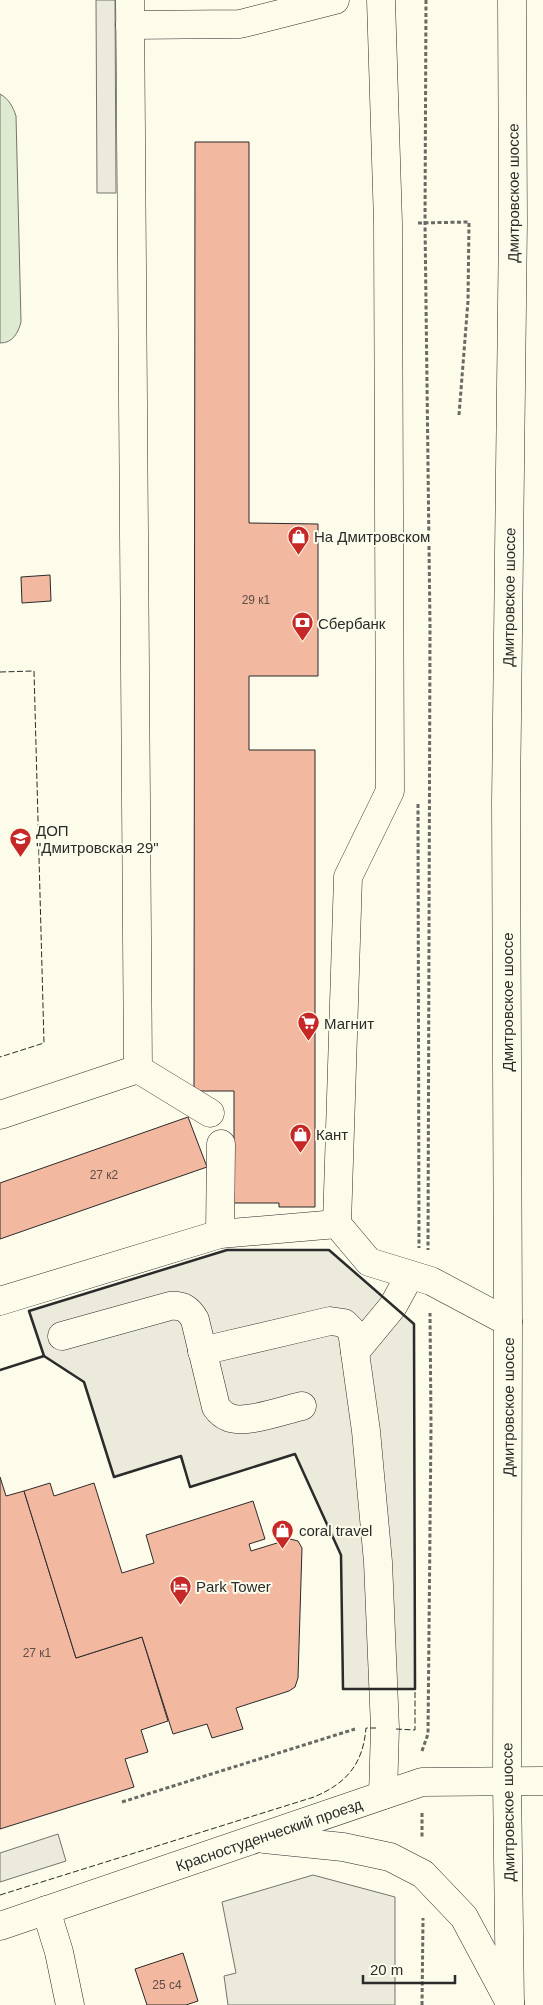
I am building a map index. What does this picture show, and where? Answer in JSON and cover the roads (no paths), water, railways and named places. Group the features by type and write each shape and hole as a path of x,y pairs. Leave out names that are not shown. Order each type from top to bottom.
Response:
{"main road":[{"path":"138,1069 130,12 240,12 335,0"},
{"path":"381,0 388,232 390,791 348,877 337,1224 369,1262 417,1264"},
{"name":"Дмитровское шоссе","path":"510,2004 506,1782 508,1322 506,801 513,222 512,0"},
{"path":"0,1115 138,1069 210,1113"},
{"path":"220,1234 221,1144"},
{"path":"0,1301 220,1234 337,1224"},
{"path":"417,1264 430,1281 508,1322"},
{"path":"355,1352 393,1306 417,1264"},
{"path":"62,1336 170,1306 180,1306 192,1313 216,1407 228,1417 243,1419 302,1406"},
{"path":"202,1351 338,1320 352,1331 366,1431 378,1562 384,1720 383,1794"},
{"name":"Красностуденческий проезд","path":"0,1926 422,1782 543,1781"},
{"path":"258,1838 343,1847 390,1857 423,1874 464,1917 510,2004"},
{"path":"46,1910 59,1952 70,2005"}],"place":[{"name":"На Дмитровском","path":"298,555"},
{"name":"Сбербанк","path":"302,642"},
{"name":"ДОП \"Дмитровская 29\"","path":"20,858"},
{"name":"Магнит","path":"308,1042"},
{"name":"Кант","path":"300,1153"},
{"name":"coral travel","path":"283,1549"},
{"name":"Park Tower","path":"180,1605"}]}
